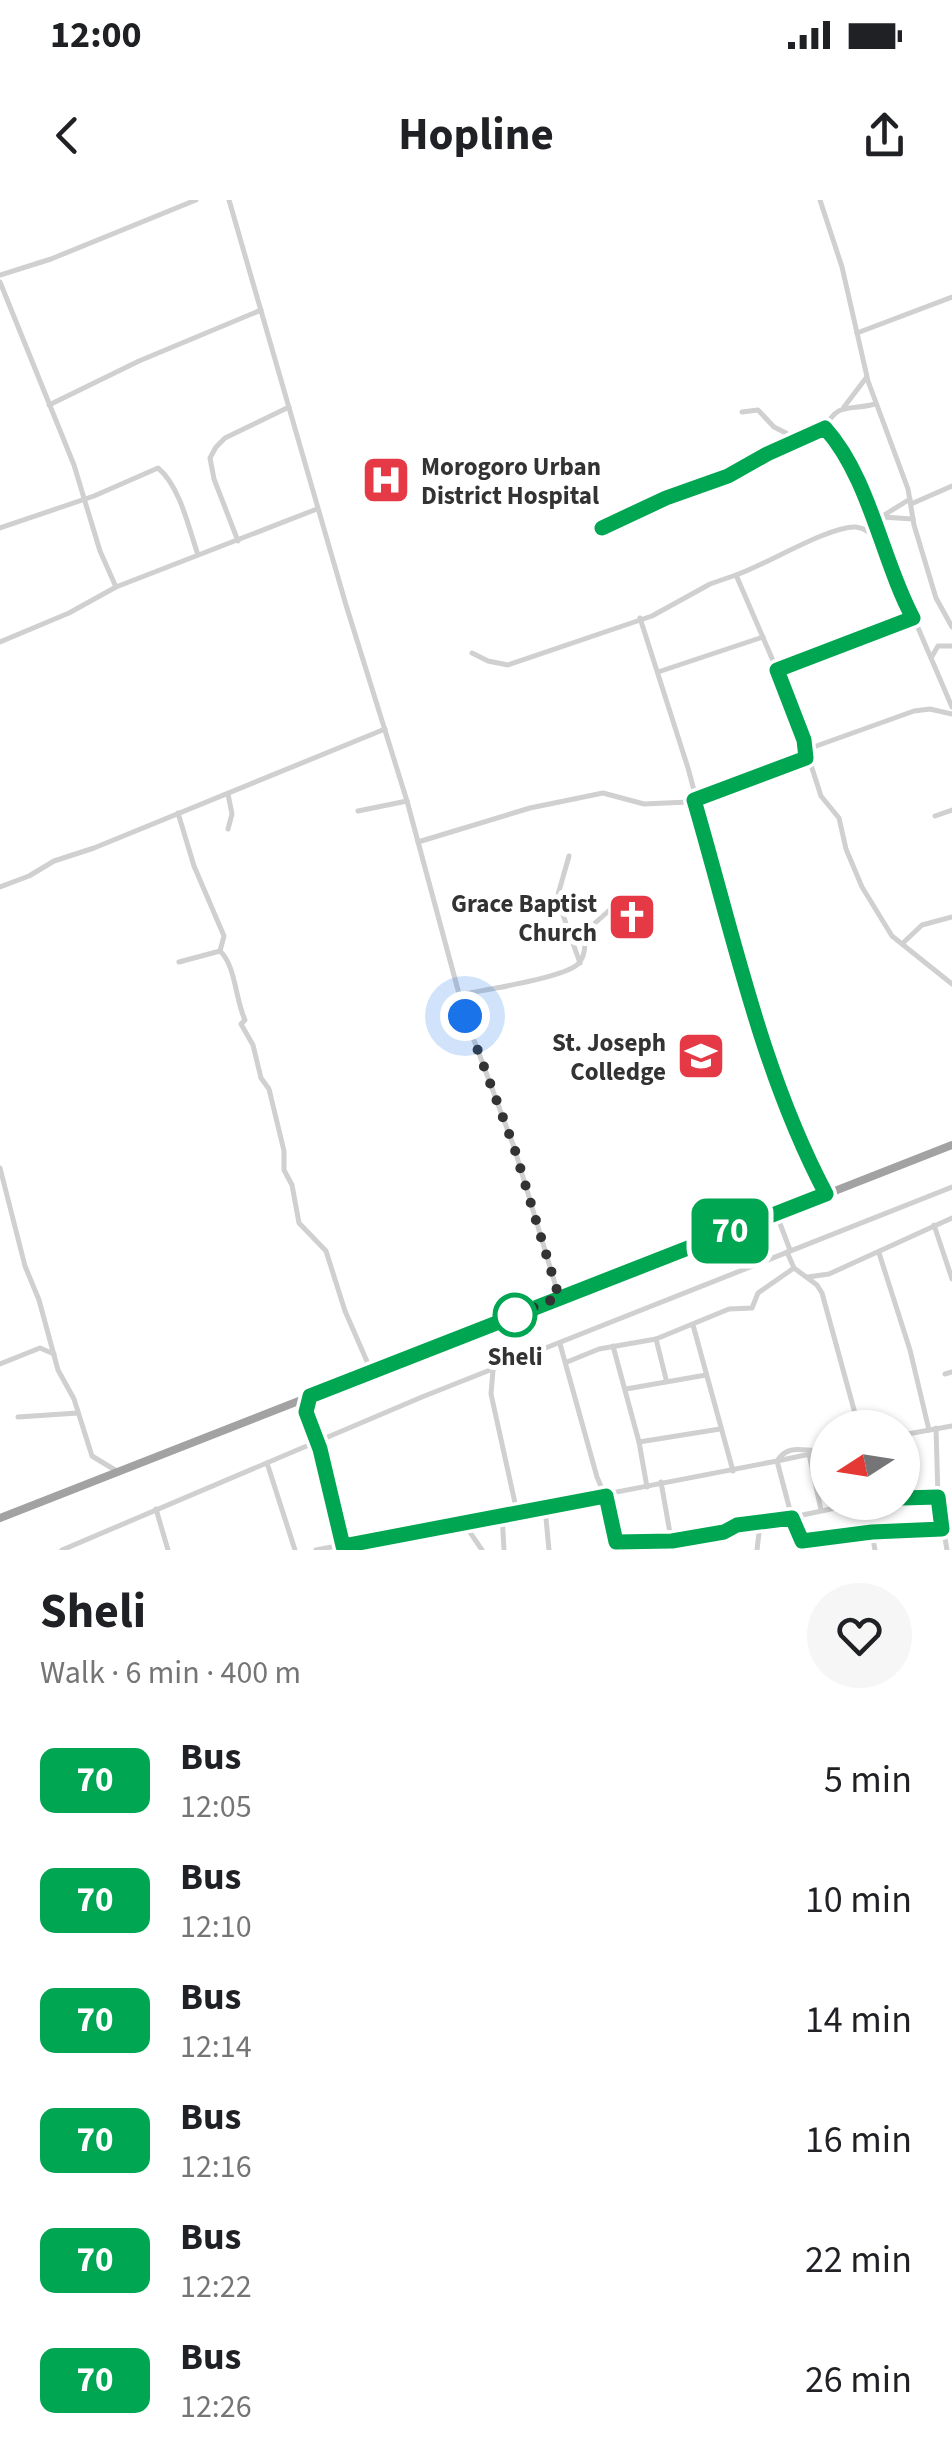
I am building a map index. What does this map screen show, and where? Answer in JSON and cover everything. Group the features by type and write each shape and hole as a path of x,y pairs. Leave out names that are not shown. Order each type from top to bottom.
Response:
{"highway":[{"path":"0,1518 952,1145"}],"street":[{"path":"116,588 0,279 196,200"},
{"path":"229,200 418,842 459,995 524,1177 559,1297"},
{"path":"820,200 842,267 867,376 911,502 936,598 952,627"},
{"path":"856,333 952,297"},
{"path":"49,405 139,361 261,310"},
{"path":"844,407 867,376"},
{"path":"602,528 666,498 728,476 825,428 834,412 844,407 876,404"},
{"path":"238,541 210,458 226,438 289,407"},
{"path":"742,412 758,410 786,433 787,446"},
{"path":"418,842 530,808 603,794 644,804 694,800 914,711 952,711 877,527 840,448 825,428"},
{"path":"0,528 85,499 152,470 162,470 198,555"},
{"path":"877,527 881,517 952,486"},
{"path":"0,642 116,588 318,509"},
{"path":"881,517 913,518"},
{"path":"472,652 488,661 508,665 600,636 652,616 710,584 848,528 862,528 884,544"},
{"path":"736,575 777,670 821,796 839,818 846,849 862,887 892,936 952,984"},
{"path":"640,618 688,768 762,1043 805,1153 826,1194"},
{"path":"777,670 913,618"},
{"path":"658,672 763,636"},
{"path":"931,658 938,646 952,646"},
{"path":"0,887 30,876 54,860 94,848 385,729"},
{"path":"228,794 232,814 228,829"},
{"path":"358,811 406,801"},
{"path":"935,816 952,810"},
{"path":"178,812 194,866 224,936 220,951"},
{"path":"569,856 556,898 580,963"},
{"path":"459,995 560,973 580,963 585,932 613,906"},
{"path":"903,942 922,925 952,917"},
{"path":"179,962 220,951 226,955 245,1020 242,1024 253,1046 258,1072 269,1089 298,1222 326,1251 362,1356 369,1366"},
{"path":"0,1168 60,1376 74,1396 92,1456 99,1464 118,1472"},
{"path":"62,1550 493,1370 952,1187"},
{"path":"776,1212 794,1268 822,1292 854,1410"},
{"path":"805,1278 829,1274 952,1218"},
{"path":"934,1225 952,1279"},
{"path":"879,1253 932,1429 947,1550"},
{"path":"567,1362 613,1346 656,1338 729,1309 752,1308 758,1293 794,1268"},
{"path":"692,1324 733,1471"},
{"path":"656,1338 666,1379"},
{"path":"560,1344 606,1496 616,1546 672,1541 810,1513"},
{"path":"613,1346 647,1488"},
{"path":"0,1364 40,1348 54,1354"},
{"path":"493,1370 492,1394 517,1512"},
{"path":"626,1389 706,1375"},
{"path":"310,1396 306,1412 343,1546"},
{"path":"18,1418 78,1413"},
{"path":"920,1431 952,1426"},
{"path":"639,1442 720,1430"},
{"path":"316,1550 733,1471 777,1461 792,1448 810,1453"},
{"path":"777,1461 805,1550"},
{"path":"267,1463 295,1550"},
{"path":"661,1482 673,1550"},
{"path":"920,1498 938,1497"},
{"path":"545,1507 549,1550"},
{"path":"156,1509 168,1550"},
{"path":"502,1514 504,1550"},
{"path":"941,1516 952,1514"},
{"path":"463,1522 482,1550"},
{"path":"757,1550 760,1524"},
{"path":"802,1541 942,1529"},
{"path":"872,1532 875,1550"}],"bus line":[{"name":"70","path":"602,528 666,498 728,476 825,428 840,448 872,512 913,618 777,670 804,740 806,758 694,800 762,1043 805,1153 826,1194 310,1396 306,1412 320,1449 343,1546 606,1496 616,1542 672,1541 724,1532 737,1525 792,1518 802,1541 942,1529 938,1497 920,1498"}],"place":[{"name":"Morogoro Urban District Hospital","path":"386,480"},
{"name":"Grace Baptist Church","path":"632,917"},
{"name":"St. Joseph Colledge","path":"701,1056"},
{"name":"Sheli","path":"515,1315"}],"route":[{"path":"465,1016 514,1147 559,1297 515,1315"}]}
